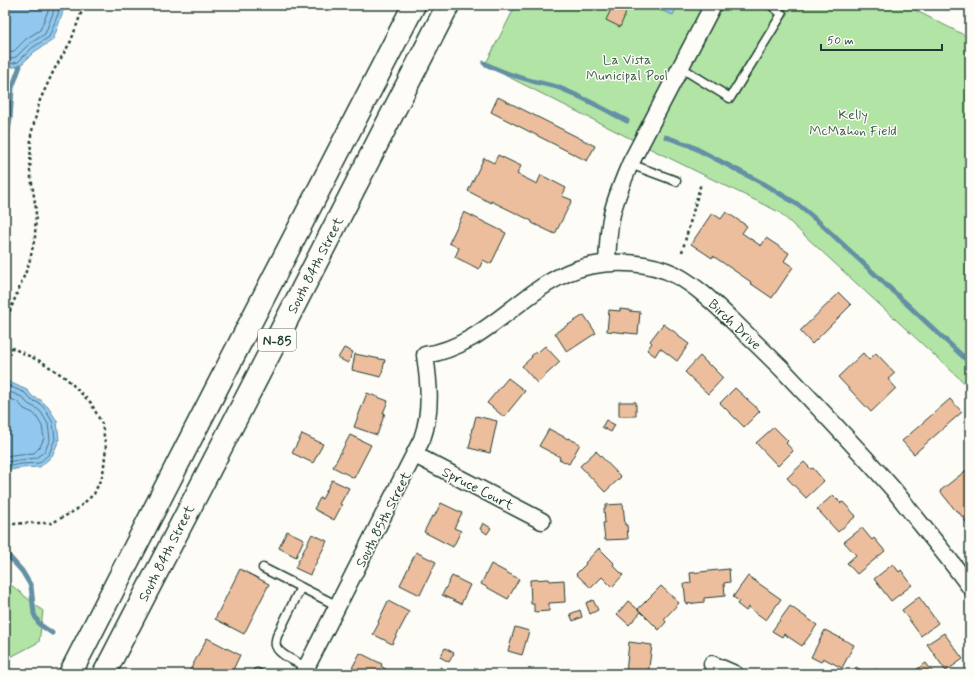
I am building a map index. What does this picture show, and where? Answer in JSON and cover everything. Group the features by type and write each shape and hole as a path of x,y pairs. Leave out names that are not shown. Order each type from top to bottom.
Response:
{"main road":[{"name":"N-85","path":"70,674 414,5"},
{"name":"South 84th Street","path":"104,674 448,5"}],"street":[{"path":"607,263 612,213 630,164 712,5"},
{"name":"Birch Drive","path":"425,354 440,352 455,347 468,340 548,283 580,268 607,263 624,263 638,264 666,271 691,285 719,308 762,349 894,490 970,587"},
{"name":"South 85th Street","path":"305,671 415,455 426,429 429,396 425,354"},
{"name":"Spruce Court","path":"415,455 542,521"},
{"path":"712,664 735,674"}],"lane":[{"path":"680,67 730,98 782,14 771,5"},
{"path":"630,164 676,181"},
{"path":"263,568 338,606"},
{"path":"301,587 277,636 276,646 282,654 305,671"}],"path":[{"path":"5,323 29,264 35,237 36,209 30,171 31,136 40,100 70,41 84,5"},
{"path":"682,252 701,183"},
{"path":"5,346 10,346 42,362 66,378 90,403 102,424 106,448 103,474 94,494 76,510 52,523 5,525"}],"green space":[{"name":"Kelly McMahon Field","path":"516,5 905,5 970,38 970,388 779,212 485,65"},
{"path":"5,580 43,611 39,642 5,660"}],"water":[{"path":"5,5 64,5 53,40 34,52 20,66 7,68 5,70"},
{"path":"645,5 678,5 673,15"},
{"path":"5,380 27,390 33,397 41,400 48,407 57,421 59,440 52,456 40,467 5,471"}],"building":[{"path":"612,7 626,13 620,27 606,20"},
{"path":"498,97 595,146 587,161 491,112"},
{"path":"498,155 521,166 517,174 537,184 541,175 566,188 562,196 572,200 555,234 532,223 532,221 468,191 484,158 494,163"},
{"path":"464,212 506,233 491,264 483,260 479,269 455,257 459,248 449,243"},
{"path":"726,212 747,226 742,233 761,246 766,238 789,253 784,261 793,267 772,298 713,256 712,258 691,244 712,213 721,219"},
{"path":"839,293 851,305 812,344 800,331"},
{"path":"620,309 640,312 638,334 607,331 609,310 620,311"},
{"path":"584,315 596,333 567,352 555,333"},
{"path":"663,324 689,344 677,361 660,348 655,356 647,350 652,343 650,341"},
{"path":"545,346 560,362 537,383 522,366 532,357 531,356"},
{"path":"344,348 353,352 348,363 338,358"},
{"path":"863,353 869,360 876,353 895,373 888,379 896,388 871,412 838,377"},
{"path":"355,354 385,360 381,377 352,370"},
{"path":"700,356 723,378 708,394 685,372"},
{"path":"508,378 525,391 504,417 487,403"},
{"path":"735,388 760,411 744,427 720,403"},
{"path":"367,393 388,401 377,435 354,427"},
{"path":"950,399 962,412 914,454 902,441"},
{"path":"619,402 636,402 636,416 619,416"},
{"path":"476,416 497,421 490,453 469,448 472,428"},
{"path":"606,420 615,425 611,432 602,427"},
{"path":"774,427 788,441 786,443 793,451 778,466 756,443"},
{"path":"549,429 580,444 569,464 559,459 560,457 539,446"},
{"path":"302,434 323,444 313,463 292,453"},
{"path":"350,435 371,445 354,478 333,467"},
{"path":"596,451 621,477 605,492 580,466"},
{"path":"804,462 811,469 813,468 824,481 806,498 787,478"},
{"path":"969,468 970,469 970,527 940,491"},
{"path":"332,480 349,488 340,504 342,505 334,520 314,509 320,498 322,499"},
{"path":"833,495 841,503 843,502 856,516 838,532 817,509"},
{"path":"441,503 462,513 454,528 461,531 453,547 424,532"},
{"path":"623,504 628,539 605,540 603,523 605,523 604,508 606,508 606,505"},
{"path":"483,523 491,528 487,534 480,529"},
{"path":"862,528 872,540 874,538 885,551 857,574 847,563 856,555 844,542"},
{"path":"287,531 304,539 296,557 279,548"},
{"path":"312,534 327,541 310,575 295,568"},
{"path":"599,548 614,563 613,565 623,575 612,587 602,577 591,588 576,574"},
{"path":"416,552 436,562 420,595 400,585"},
{"path":"491,564 519,579 508,599 481,584"},
{"path":"893,564 899,572 901,570 912,585 891,601 874,579"},
{"path":"240,569 269,584 244,634 215,619"},
{"path":"729,569 730,582 724,583 725,596 704,598 704,602 686,604 684,584 691,583 690,573"},
{"path":"452,576 470,585 461,604 442,595"},
{"path":"748,576 781,599 766,620 748,607 746,611 737,604 739,601 733,597"},
{"path":"549,579 550,581 564,580 565,602 549,603 549,611 534,612 534,604 531,604 530,580"},
{"path":"661,586 679,603 664,619 666,622 659,630 638,609"},
{"path":"919,597 938,623 921,636 902,610"},
{"path":"593,600 598,610 590,614 586,603"},
{"path":"388,601 409,612 392,644 373,634"},
{"path":"628,601 641,612 629,625 617,614"},
{"path":"790,606 817,625 802,646 784,634 782,637 772,631"},
{"path":"580,610 582,617 573,621 570,614"},
{"path":"515,627 529,631 522,655 508,651"},
{"path":"825,630 854,645 842,668 823,658 821,662 811,657"},
{"path":"944,633 963,659 946,671 927,644"},
{"path":"207,638 240,655 231,674 188,674"},
{"path":"629,642 652,645 648,674 626,674"},
{"path":"445,648 454,653 449,662 440,657"},
{"path":"360,653 382,664 381,666 387,670 385,674 351,674 354,669 352,668"},
{"path":"926,663 934,674 910,674"},
{"path":"441,667 446,674 431,674"},
{"path":"856,667 867,674 852,674"},
{"path":"876,669 884,674 873,674"}],"waterway":[{"path":"484,63 509,74 557,87 627,121"},
{"path":"5,148 10,119 12,88 20,66"},
{"path":"666,137 689,145 764,184 797,204 820,223 970,363"},
{"path":"5,552 22,571 31,586 34,614 39,624 52,633"}],"park label":[{"name":"La Vista Municipal Pool","path":"627,68"}]}
